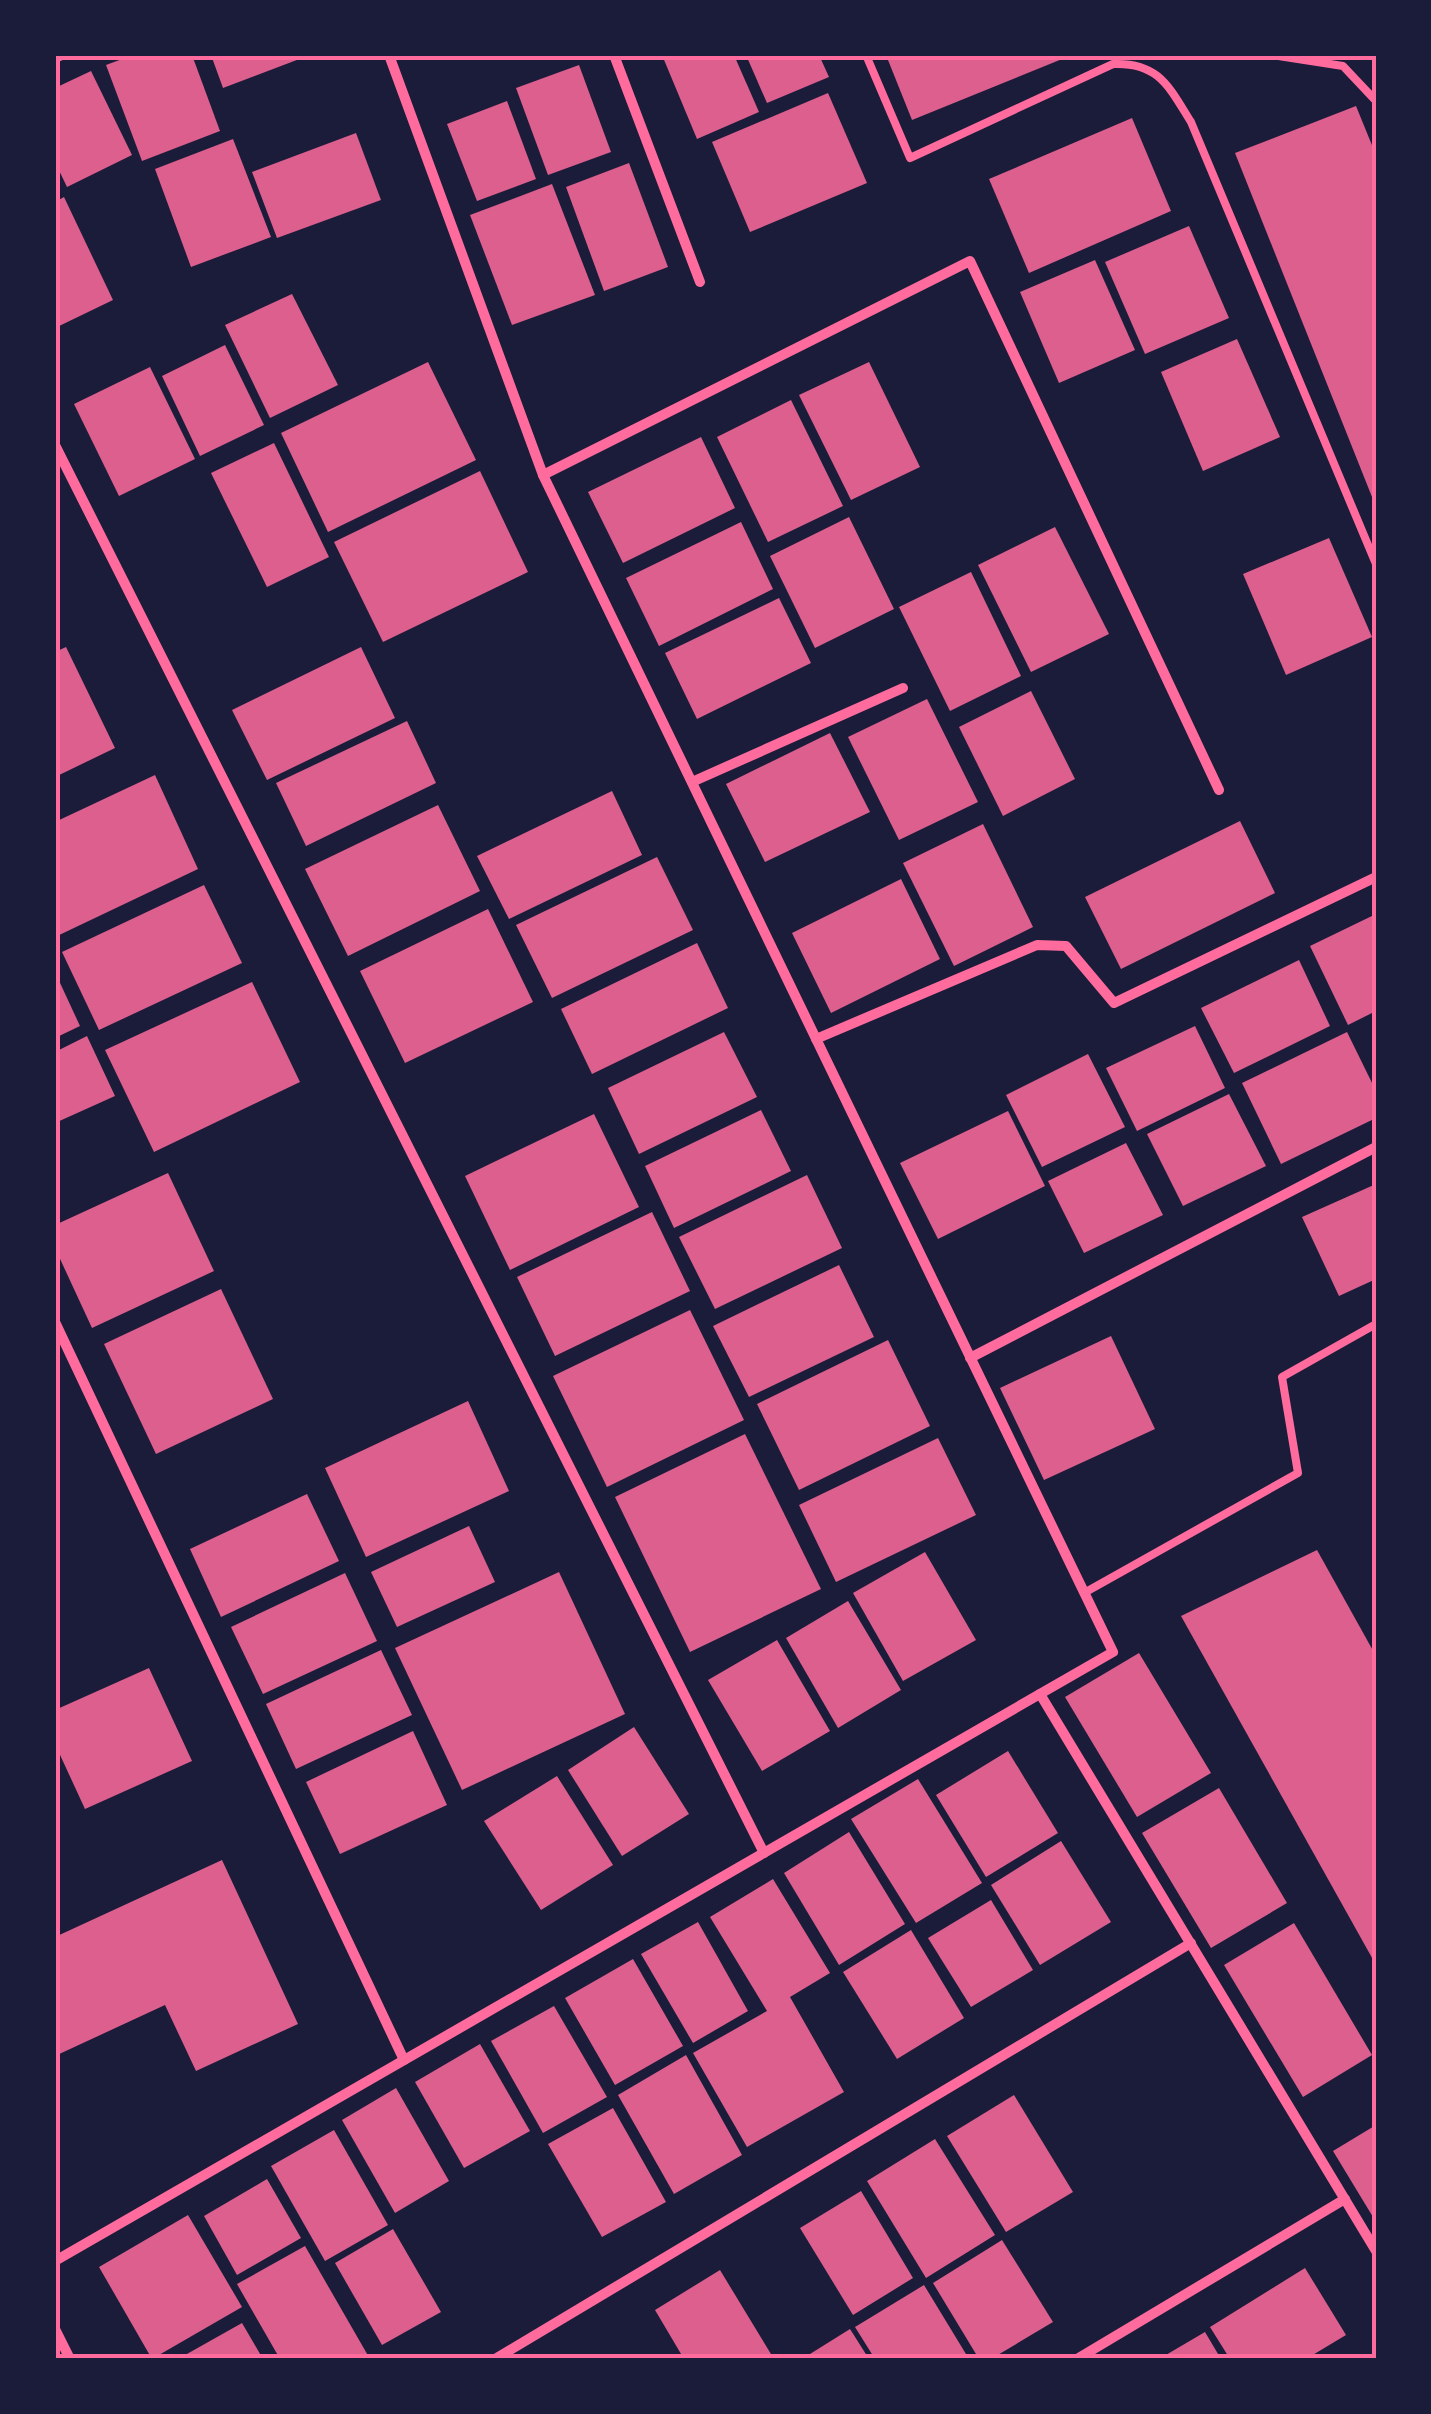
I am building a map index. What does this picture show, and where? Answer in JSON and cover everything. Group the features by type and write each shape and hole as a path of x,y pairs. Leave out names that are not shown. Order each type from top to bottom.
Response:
{"street":[{"path":"55,2261 1113,1652 543,475 389,55"},
{"path":"614,55 700,282"},
{"path":"543,475 970,261 1218,790"},
{"path":"55,445 764,1854"},
{"path":"692,782 903,688"},
{"path":"816,1039 1037,945 1066,946 1114,1003 1376,877"},
{"path":"970,1358 1376,1147"},
{"path":"55,1322 404,2060"},
{"path":"1040,1694 1376,2251"},
{"path":"495,2359 1190,1943"},
{"path":"1077,2359 1345,2199"},
{"path":"55,2329 70,2359"}],"lane":[{"path":"866,55 910,158 1112,64 1136,63 1164,79 1191,122 1376,564"},
{"path":"1272,55 1343,66 1376,101"},
{"path":"1084,1592 1298,1472 1282,1377 1376,1324"}],"building":[{"path":"133,55 192,55 220,131 142,161 106,65"},
{"path":"211,55 310,55 223,88"},
{"path":"662,55 734,55 759,112 697,139"},
{"path":"746,55 819,55 829,77 767,103"},
{"path":"886,55 1072,55 912,120"},
{"path":"579,65 611,152 548,175 516,88"},
{"path":"91,71 132,155 67,187 55,162 55,88"},
{"path":"828,93 867,183 750,232 712,142"},
{"path":"507,101 536,179 477,201 447,124"},
{"path":"1356,106 1376,155 1376,507 1235,153"},
{"path":"1132,118 1171,211 1029,273 989,179"},
{"path":"356,133 381,200 277,238 252,172"},
{"path":"233,139 271,237 191,267 155,169"},
{"path":"629,163 668,267 604,291 566,187"},
{"path":"552,184 595,295 512,325 470,215"},
{"path":"64,197 113,300 55,328 55,202"},
{"path":"1189,226 1229,318 1145,354 1105,262"},
{"path":"1095,260 1135,350 1059,383 1020,292"},
{"path":"292,294 338,385 270,418 225,325"},
{"path":"1237,339 1280,437 1203,471 1161,372"},
{"path":"225,345 264,425 200,456 162,376"},
{"path":"428,362 476,460 328,532 281,433"},
{"path":"869,362 920,467 851,500 799,395"},
{"path":"150,367 195,459 119,496 74,404"},
{"path":"791,400 843,506 768,542 717,437"},
{"path":"701,437 735,508 623,563 588,492"},
{"path":"274,443 329,557 267,587 211,473"},
{"path":"480,471 528,572 383,642 334,542"},
{"path":"849,517 894,609 815,648 770,556"},
{"path":"741,522 773,589 659,646 626,578"},
{"path":"1055,527 1109,634 1031,672 978,565"},
{"path":"1329,538 1372,637 1286,675 1243,574"},
{"path":"971,572 1021,676 950,711 899,607"},
{"path":"779,598 811,663 697,719 665,653"},
{"path":"66,647 115,748 55,777 55,652"},
{"path":"361,647 395,718 267,780 232,710"},
{"path":"1031,691 1075,779 1003,816 959,727"},
{"path":"927,699 978,802 899,840 848,737"},
{"path":"407,721 436,783 306,846 276,783"},
{"path":"830,733 870,812 765,862 726,784"},
{"path":"155,775 198,869 55,937 55,822"},
{"path":"612,791 642,855 509,919 477,856"},
{"path":"438,805 480,891 348,956 305,869"},
{"path":"1240,821 1275,893 1121,969 1085,897"},
{"path":"983,824 1033,927 954,966 903,863"},
{"path":"657,857 693,930 552,998 516,925"},
{"path":"901,879 940,959 831,1013 792,933"},
{"path":"204,885 242,963 99,1030 62,952"},
{"path":"488,909 533,1002 405,1063 360,971"},
{"path":"1376,914 1376,1011 1348,1025 1310,946"},
{"path":"697,943 728,1008 592,1074 561,1009"},
{"path":"1299,960 1330,1026 1234,1073 1201,1008"},
{"path":"55,972 80,1026 55,1038"},
{"path":"252,982 300,1082 154,1152 105,1050"},
{"path":"1195,1026 1225,1088 1137,1131 1106,1068"},
{"path":"724,1032 757,1097 639,1154 608,1088"},
{"path":"1347,1032 1376,1091 1376,1118 1281,1164 1242,1083"},
{"path":"87,1036 115,1096 55,1123 55,1052"},
{"path":"1088,1054 1125,1127 1042,1167 1006,1095"},
{"path":"1229,1094 1266,1166 1183,1206 1147,1134"},
{"path":"761,1110 791,1171 674,1228 645,1166"},
{"path":"1008,1111 1045,1186 938,1239 900,1163"},
{"path":"594,1114 639,1207 510,1270 465,1176"},
{"path":"1126,1143 1163,1215 1084,1253 1048,1181"},
{"path":"168,1173 214,1271 92,1328 55,1248 55,1225"},
{"path":"807,1175 842,1248 715,1309 679,1237"},
{"path":"1376,1184 1376,1279 1339,1296 1302,1217"},
{"path":"652,1212 690,1291 555,1356 517,1277"},
{"path":"839,1265 874,1337 749,1397 713,1326"},
{"path":"221,1289 273,1399 156,1454 104,1344"},
{"path":"690,1310 744,1420 607,1487 553,1376"},
{"path":"1111,1336 1155,1429 1044,1480 1000,1388"},
{"path":"888,1340 930,1426 799,1490 757,1404"},
{"path":"468,1401 509,1491 366,1557 325,1468"},
{"path":"745,1434 821,1589 690,1652 615,1497"},
{"path":"938,1438 976,1515 836,1582 799,1505"},
{"path":"307,1494 339,1561 221,1617 190,1549"},
{"path":"469,1526 495,1582 397,1627 371,1572"},
{"path":"1317,1550 1376,1656 1376,1965 1181,1616"},
{"path":"925,1552 976,1640 903,1681 853,1593"},
{"path":"559,1572 625,1714 462,1790 395,1648"},
{"path":"345,1573 377,1641 263,1694 231,1627"},
{"path":"848,1601 901,1690 838,1728 786,1638"},
{"path":"777,1640 830,1731 762,1771 708,1680"},
{"path":"381,1650 412,1715 296,1769 266,1704"},
{"path":"1139,1653 1211,1773 1137,1817 1065,1697"},
{"path":"149,1668 192,1761 85,1809 55,1744 55,1710"},
{"path":"634,1727 689,1814 622,1856 568,1770"},
{"path":"413,1731 447,1805 340,1854 306,1782"},
{"path":"1008,1751 1058,1833 986,1877 936,1795"},
{"path":"557,1776 613,1865 541,1910 484,1821"},
{"path":"918,1779 982,1883 916,1923 851,1819"},
{"path":"1219,1788 1287,1903 1211,1948 1142,1833"},
{"path":"849,1832 905,1924 839,1965 784,1873"},
{"path":"1061,1841 1111,1922 1040,1965 991,1885"},
{"path":"222,1860 298,2024 196,2071 165,2005 55,2056 55,1937"},
{"path":"773,1879 830,1973 790,1997 844,2092 747,2147 693,2053 767,2011 710,1917"},
{"path":"991,1900 1033,1970 971,2007 928,1938"},
{"path":"698,1922 748,2011 693,2043 641,1954"},
{"path":"1294,1923 1372,2055 1303,2097 1224,1965"},
{"path":"911,1930 964,2018 897,2059 843,1972"},
{"path":"633,1959 683,2046 615,2085 565,1998"},
{"path":"554,2006 607,2097 543,2133 491,2041"},
{"path":"480,2044 530,2131 464,2168 415,2082"},
{"path":"686,2055 742,2155 674,2194 618,2095"},
{"path":"396,2088 449,2181 395,2213 342,2120"},
{"path":"1014,2095 1073,2192 1006,2232 947,2136"},
{"path":"613,2108 666,2202 602,2237 548,2144"},
{"path":"1376,2125 1376,2222 1333,2151"},
{"path":"334,2130 388,2225 325,2261 271,2166"},
{"path":"935,2139 995,2235 926,2278 867,2181"},
{"path":"267,2179 301,2238 237,2275 204,2216"},
{"path":"861,2191 913,2278 853,2315 800,2228"},
{"path":"188,2215 242,2307 152,2359 99,2267"},
{"path":"393,2229 441,2312 382,2345 335,2263"},
{"path":"1002,2240 1053,2322 991,2359 979,2359 933,2283"},
{"path":"305,2246 370,2359 280,2359 237,2284"},
{"path":"1305,2268 1346,2335 1306,2359 1230,2359 1210,2327"},
{"path":"720,2270 774,2359 684,2359 655,2310"},
{"path":"924,2285 969,2359 875,2359 855,2327"},
{"path":"242,2323 263,2359 178,2359"},
{"path":"850,2329 869,2359 802,2359"},
{"path":"1205,2332 1221,2359 1159,2359"}]}
